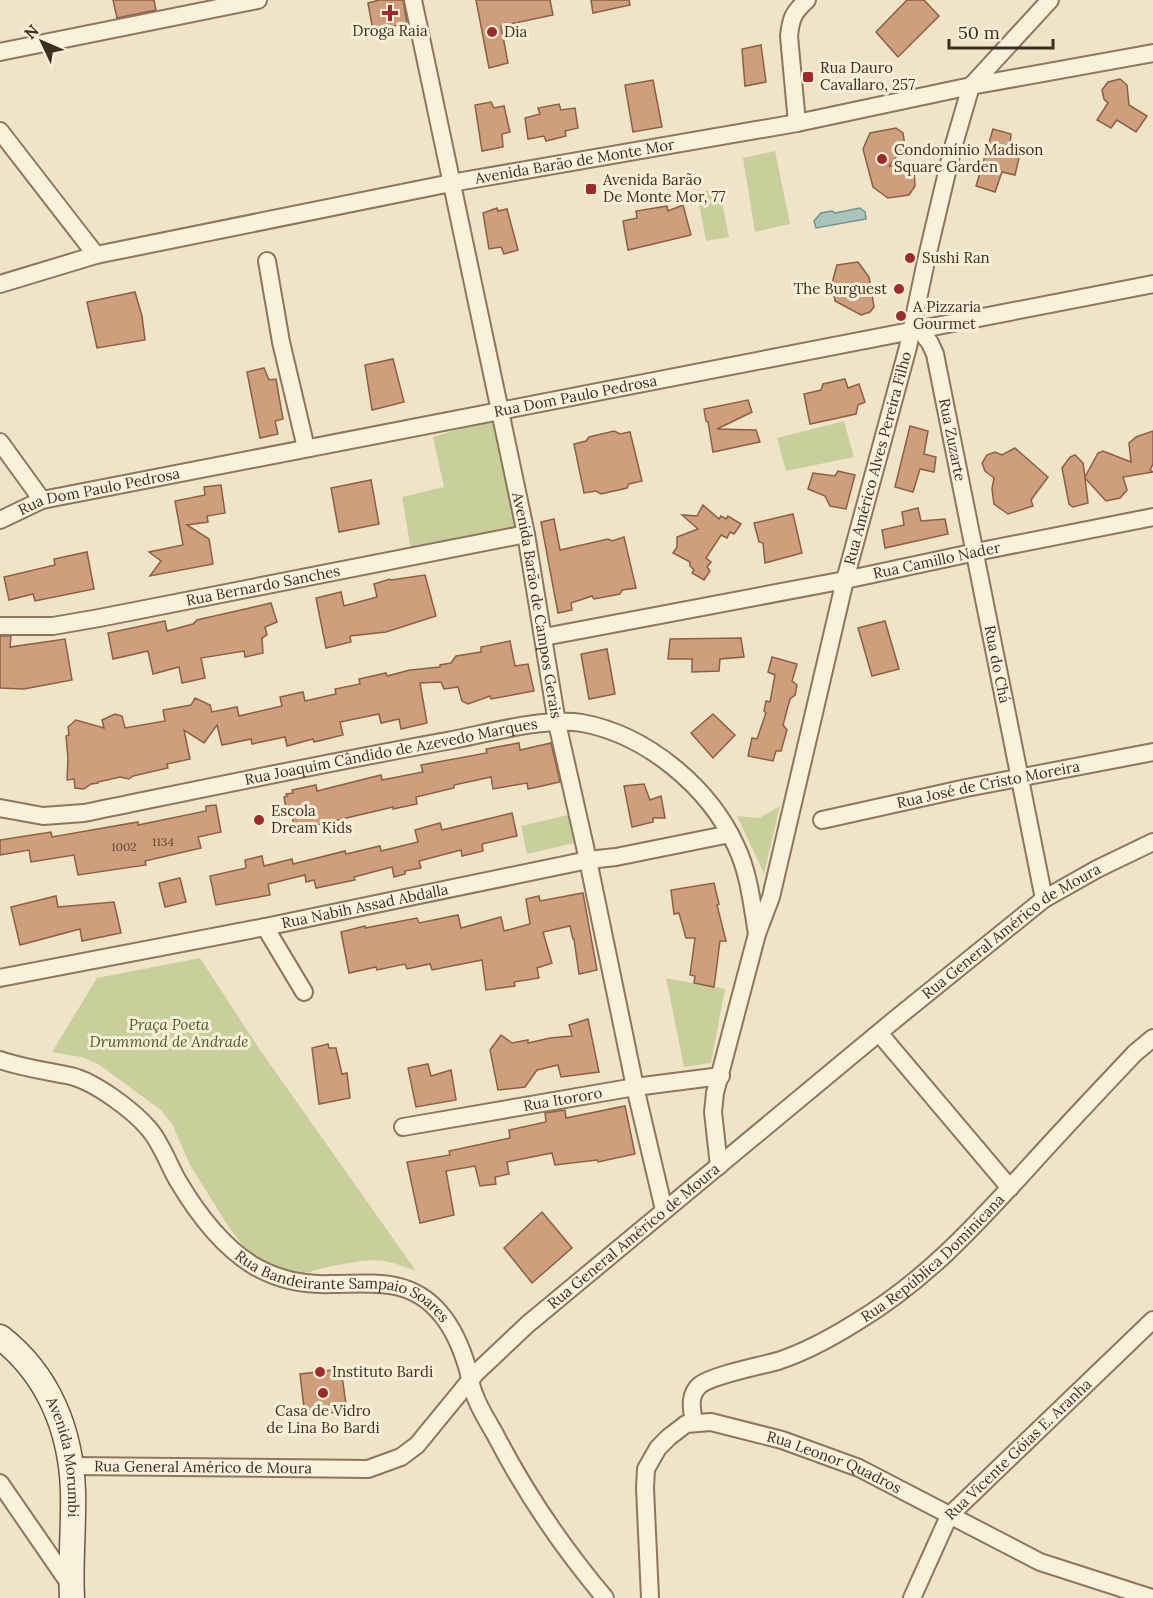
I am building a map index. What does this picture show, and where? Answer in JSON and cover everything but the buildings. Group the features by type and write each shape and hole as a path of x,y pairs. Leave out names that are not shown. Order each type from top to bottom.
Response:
{"main road":[{"name":"Avenida Morumbi","path":"0,1337 27,1364 44,1386 61,1419 71,1466 73,1491 71,1592"}],"street":[{"path":"0,52 258,0"},
{"name":"Avenida Barão de Campos Gerais","path":"413,0 526,534 557,723 588,860 634,1087 664,1210"},
{"path":"797,123 789,36 795,11 807,0"},
{"name":"Rua Américo Alves Pereira Filho","path":"776,874 845,580 916,331 921,284 952,150 971,86 1050,0"},
{"name":"Avenida Barão de Monte Mor","path":"0,284 96,255 451,183 797,123 971,86 1153,53"},
{"path":"0,130 96,255"},
{"path":"267,261 281,342 306,448"},
{"name":"Rua Dom Paulo Pedrosa","path":"0,520 42,500 1153,284"},
{"name":"Rua Zuzarte","path":"916,331 930,343 934,354 976,552"},
{"path":"0,442 42,500"},
{"name":"Rua Camillo Nader","path":"544,637 845,580 1153,517"},
{"name":"Rua Bernardo Sanches","path":"0,626 53,626 99,618 526,534"},
{"name":"Rua do Chá","path":"976,552 1044,899"},
{"name":"Rua Joaquim Cândido de Azevedo Marques","path":"0,808 43,816 84,813 428,744 557,723 580,723 602,728 630,740 667,762 705,797 736,846 748,878 757,934"},
{"name":"Rua José de Cristo Moreira","path":"822,820 1020,777 1153,752"},
{"name":"Rua Nabih Assad Abdalla","path":"0,978 265,927 588,860 616,857 730,834"},
{"name":"Rua General Américo de Moura","path":"71,1466 368,1469 401,1457 417,1445 470,1380 528,1324 879,1033 1044,899 1097,869 1153,842"},
{"path":"748,878 762,881 776,874"},
{"name":"Rua Joaquim Cândido de Azevedo Marques","path":"719,1166 713,1112 715,1093 757,934 771,897 776,874"},
{"path":"265,927 303,992"},
{"path":"879,1033 1010,1188"},
{"name":"Rua República Dominicana","path":"694,1423 693,1394 700,1385 713,1379 780,1360 836,1335 893,1299 943,1258 1135,1053 1153,1038"},
{"name":"Rua Bandeirante Sampaio Soares","path":"0,1060 79,1079 93,1085 135,1115 150,1129 160,1144 177,1180 198,1212 227,1246 254,1266 269,1274 292,1280 329,1284 375,1282 409,1289 439,1312 453,1332 465,1359 475,1396 513,1469 560,1542 604,1598"},
{"name":"Rua Itororo","path":"403,1127 634,1087 721,1076"},
{"name":"Rua Vicente Góias E. Aranha","path":"912,1598 950,1516 1153,1320"},
{"name":"Rua Leonor Quadros","path":"694,1423 711,1422 782,1440 859,1468 1040,1562 1152,1598"},
{"path":"650,1598 646,1469 663,1442 686,1424 694,1423"},
{"path":"0,1483 71,1592"}],"green space":[{"path":"775,151 790,224 755,232 743,158"},
{"path":"719,188 729,237 706,241 697,193"},
{"path":"501,416 526,534 412,556 402,497 444,487 433,437"},
{"path":"844,421 854,457 786,471 777,438"},
{"path":"780,806 764,874 737,816 759,818"},
{"path":"568,815 574,843 527,854 521,826"},
{"name":"Praça Poeta Drummond de Andrade","path":"200,958 258,1047 416,1271 389,1262 374,1260 348,1263 284,1278 251,1256 230,1229 190,1165 172,1124 161,1110 98,1064 81,1057 52,1052 97,978"},
{"path":"666,978 725,989 711,1063 684,1067"}],"water":[{"path":"860,208 865,212 866,219 816,228 814,221 821,213"}],"place":[{"name":"Droga Raia","path":"390,13"},
{"name":"Dia","path":"492,32"},
{"name":"Rua Dauro Cavallaro, 257","path":"808,77"},
{"name":"Condomínio Madison Square Garden","path":"882,159"},
{"name":"Avenida Barão De Monte Mor, 77","path":"591,189"},
{"name":"Sushi Ran","path":"910,258"},
{"name":"The Burguest","path":"899,289"},
{"name":"A Pizzaria Gourmet","path":"901,316"},
{"name":"Escola Dream Kids","path":"259,820"},
{"name":"Instituto Bardi","path":"320,1372"},
{"name":"Casa de Vidro de Lina Bo Bardi","path":"323,1393"}]}
